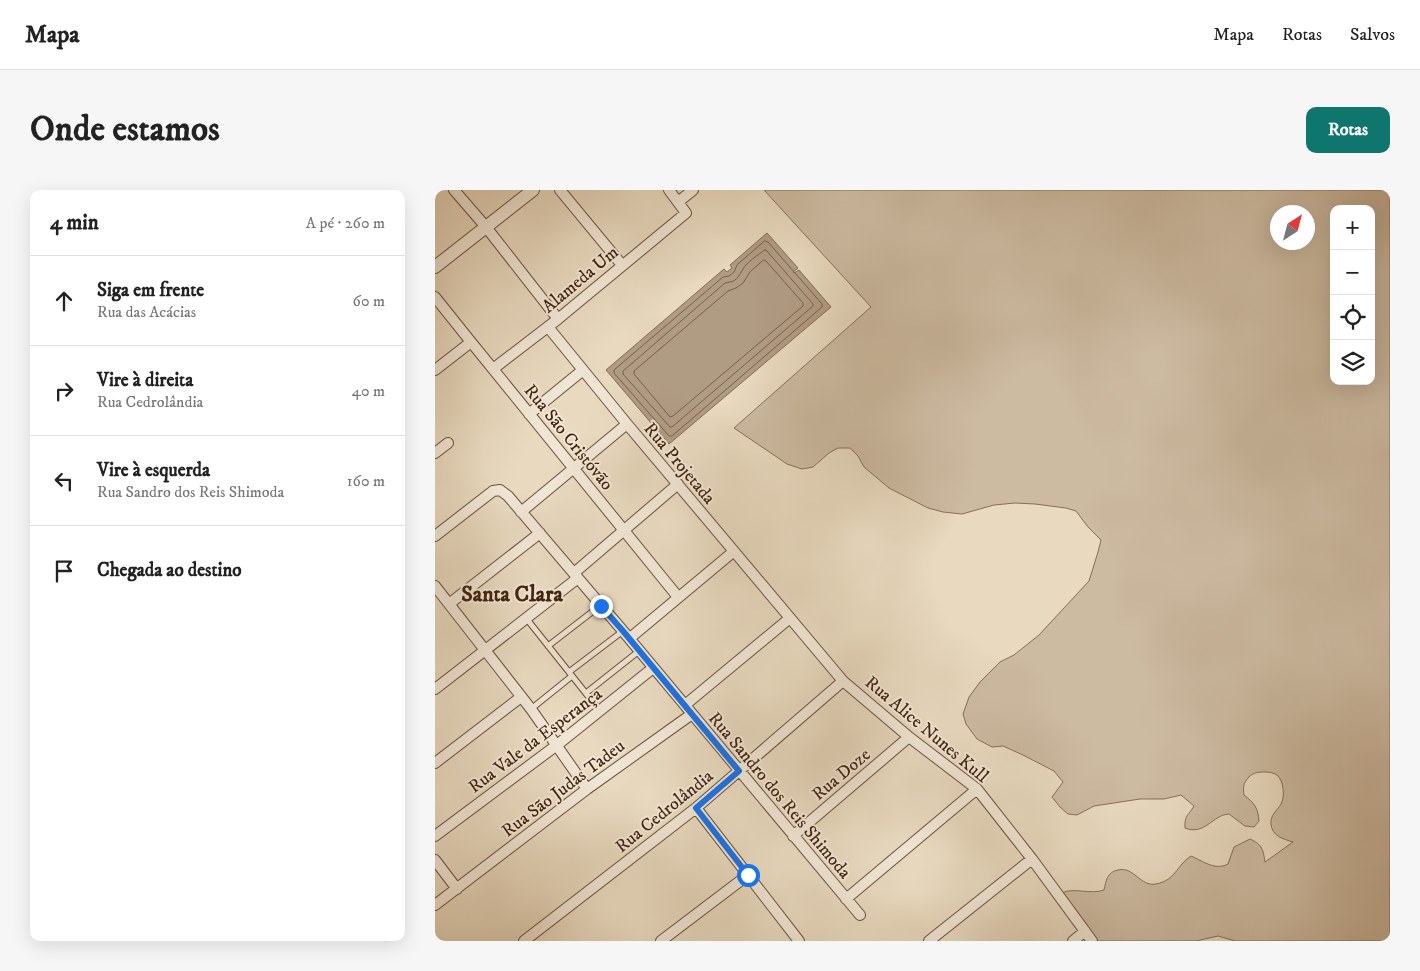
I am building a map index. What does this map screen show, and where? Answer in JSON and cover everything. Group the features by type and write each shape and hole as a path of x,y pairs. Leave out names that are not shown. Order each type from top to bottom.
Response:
{"street":[{"path":"454,190 486,227 558,319"},
{"path":"435,267 533,190"},
{"path":"560,190 622,265"},
{"path":"669,190 678,202 693,190"},
{"name":"Alameda Um","path":"493,370 686,213 678,202"},
{"name":"Rua São Cristóvão","path":"435,296 679,598"},
{"name":"Rua Projetada","path":"548,327 733,552 790,618"},
{"path":"435,370 471,342"},
{"path":"529,414 583,370"},
{"path":"521,512 627,424"},
{"path":"435,453 447,443"},
{"path":"436,687 526,618 576,576 678,484"},
{"name":"Rua Sandro dos Reis Shimoda","path":"435,536 493,491 501,490 508,496 627,635 860,915"},
{"path":"449,604 539,533"},
{"path":"627,635 679,598 733,552"},
{"path":"435,586 531,709 587,789"},
{"path":"685,705 790,618"},
{"name":"Rua Alice Nunes Kull","path":"790,618 843,682 977,790 1032,859 1092,941"},
{"name":"Rua Vale da Esperança","path":"435,836 557,745 653,668"},
{"name":"Rua Cedrolândia","path":"524,941 696,808 843,682"},
{"path":"435,763 521,697"},
{"name":"Rua São Judas Tadeu","path":"435,905 587,789 692,714"},
{"name":"Rua Doze","path":"793,836 909,737"},
{"path":"846,899 977,790"},
{"path":"696,808 798,941"},
{"path":"929,941 1032,859"},
{"path":"435,860 456,890"},
{"path":"661,941 748,875"},
{"path":"1073,941 1085,931"}],"lane":[{"path":"548,646 601,606"},
{"path":"526,618 600,711"},
{"path":"531,709 571,674 627,635"},
{"path":"586,693 639,651"}],"shaded area":[{"path":"764,190 1390,190 1390,941 1235,941 1218,936 1196,941 1097,941 1061,893 1066,891 1093,892 1104,890 1109,875 1118,870 1128,871 1146,883 1156,884 1172,876 1191,856 1214,866 1223,866 1228,864 1234,847 1250,839 1258,843 1262,848 1265,862 1293,842 1276,834 1271,824 1283,797 1283,789 1279,778 1276,774 1263,772 1253,774 1246,781 1244,795 1258,812 1259,821 1254,827 1245,826 1229,814 1223,815 1198,829 1185,828 1186,818 1194,806 1181,795 1164,799 1140,799 1094,806 1077,815 1068,814 1052,797 1063,782 1054,771 1003,746 992,747 977,739 966,724 963,714 969,697 980,682 1000,662 1014,655 1039,635 1089,581 1101,540 1076,511 1066,508 1015,503 994,505 962,514 943,512 928,508 889,488 864,467 858,456 850,448 838,448 813,467 802,469 787,464 734,428 871,307"}],"water":[{"path":"767,233 798,268 793,272 799,270 831,307 669,444 606,370 724,269 727,272 732,268 730,265"}],"district":[{"name":"Santa Clara","path":"512,593"}],"route":[{"path":"601,606 739,771 696,808 748,875"}]}
